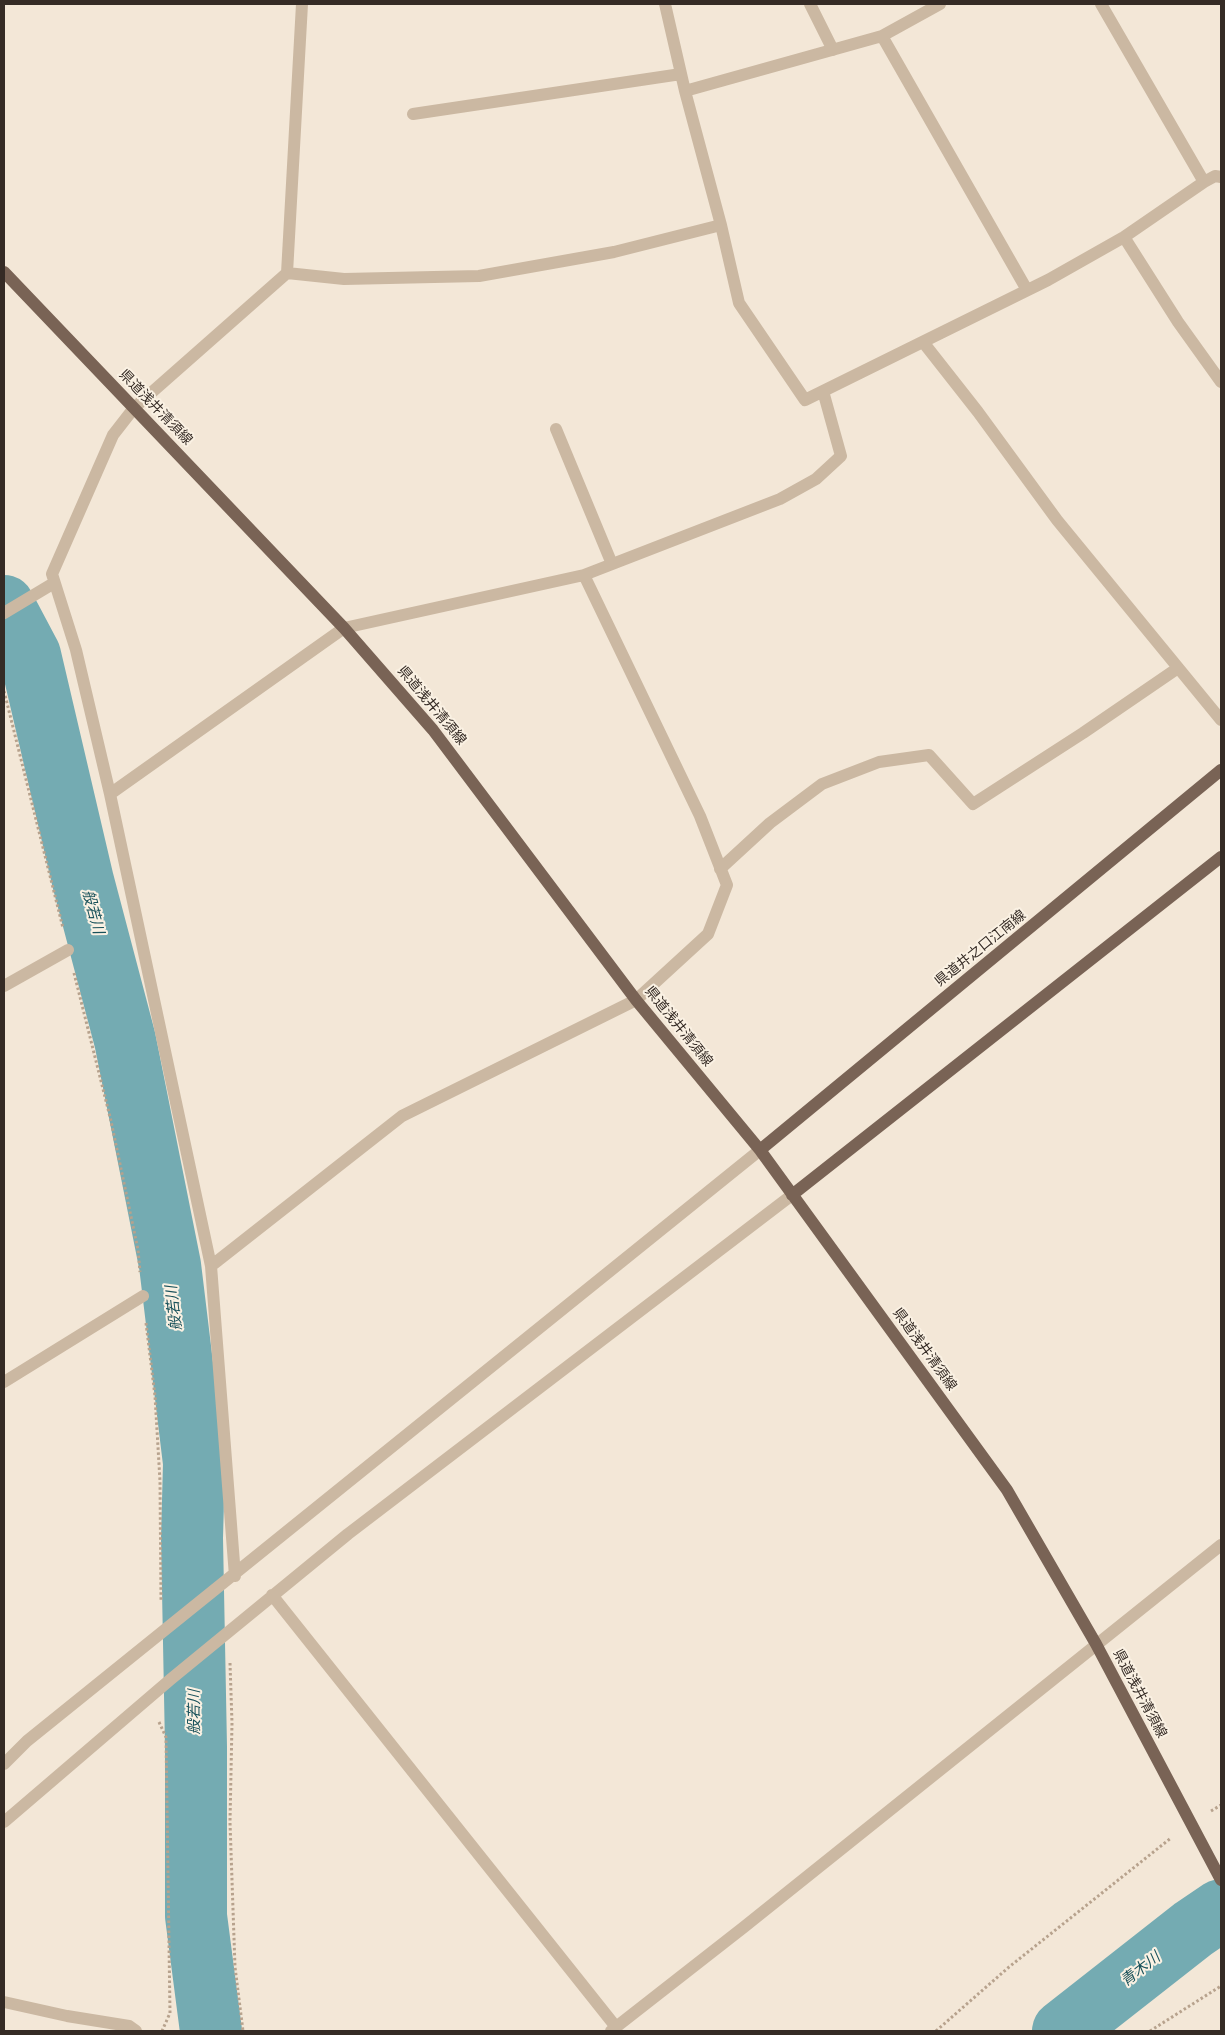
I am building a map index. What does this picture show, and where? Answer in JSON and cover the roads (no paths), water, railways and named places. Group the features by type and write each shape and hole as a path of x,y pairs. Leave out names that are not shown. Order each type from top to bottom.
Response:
{"main road":[{"name":"県道浅井清須線","path":"4,272 344,628 433,730 636,1000 760,1150 1007,1490 1096,1644 1221,1880"},
{"name":"県道井之口江南線","path":"760,1150 1221,770"},
{"path":"792,1195 1221,857"}],"street":[{"path":"235,1576 212,1266 110,794 76,650 52,574 113,435 134,408 287,273 302,4"},
{"path":"665,4 739,303 805,400 1027,290 1124,237 1215,176 1101,4"},
{"path":"810,4 833,50"},
{"path":"685,91 882,36 940,4"},
{"path":"882,36 1027,290"},
{"path":"412,114 681,74"},
{"path":"287,273 344,279 479,276 614,252 721,225"},
{"path":"1124,237 1178,322 1221,382"},
{"path":"923,342 978,412 1057,520 1221,720"},
{"path":"110,794 344,628 584,575 780,499 816,479 841,456 824,391"},
{"path":"556,429 612,564"},
{"path":"212,1266 402,1116 636,1000 708,934 726,885 700,816 584,575"},
{"path":"4,613 54,583"},
{"path":"720,869 770,823 822,784 879,762 929,755 973,804 1083,733 1178,668"},
{"path":"4,986 68,950"},
{"path":"4,1764 28,1741 235,1576 760,1150"},
{"path":"4,1822 148,1698 356,1528 792,1195"},
{"path":"4,1382 143,1296"},
{"path":"272,1595 613,2029 744,1927 1221,1545"},
{"path":"4,2002 67,2016 129,2026 136,2031"}],"waterway":[{"name":"般若川","path":"4,606 30,655 83,881 125,1040 170,1265 194,1463 192,1538 196,1747 196,1916 211,2031"},
{"name":"青木川","path":"1063,2031 1193,1929 1221,1910"}]}
